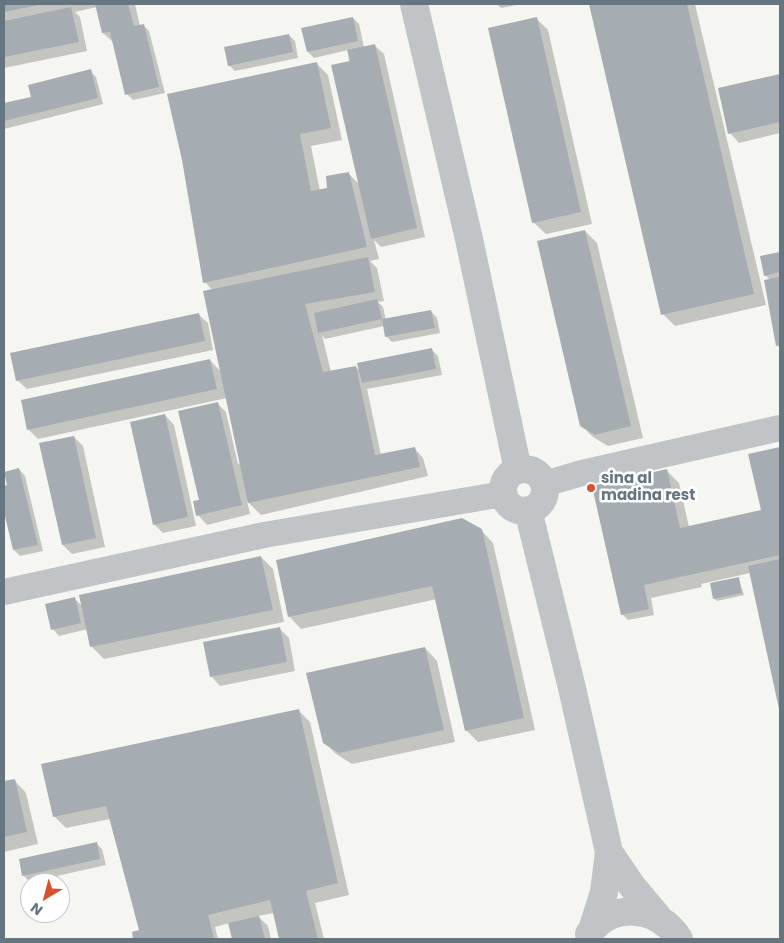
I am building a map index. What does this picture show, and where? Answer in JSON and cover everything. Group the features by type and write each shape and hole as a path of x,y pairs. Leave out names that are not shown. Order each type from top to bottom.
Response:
{"street":[{"path":"414,4 469,239 518,470"},
{"path":"544,484 582,473 780,428"},
{"path":"518,470 531,470 541,478 544,484 541,501 528,510 515,508 510,505 503,494 504,481 518,470"},
{"path":"4,592 264,535 503,494"},
{"path":"528,510 572,688 609,852 604,892 589,935"},
{"path":"609,852 632,886 658,917 672,928 679,939"},
{"path":"589,935 606,918 622,912 640,911 658,917"}],"building":[{"path":"4,4 39,4 39,5 4,12"},
{"path":"95,4 128,4 134,26 144,24 159,87 125,95 110,32 102,33"},
{"path":"589,4 687,4 754,294 661,315"},
{"path":"71,7 79,42 4,57 4,21"},
{"path":"353,17 358,41 307,52 301,28"},
{"path":"537,17 581,212 532,223 488,28"},
{"path":"289,34 293,52 228,66 224,47"},
{"path":"375,44 417,228 371,239 331,65 350,61 347,50"},
{"path":"317,62 331,128 300,134 311,191 327,188 326,176 349,172 367,247 203,283 182,160 167,94"},
{"path":"91,69 98,98 4,121 4,103 31,97 28,85"},
{"path":"780,74 780,122 728,134 718,88"},
{"path":"585,230 631,426 595,435 580,426 537,241"},
{"path":"780,252 780,272 764,276 760,256"},
{"path":"368,257 375,292 305,304 323,372 356,366 375,455 415,447 420,467 248,503 203,291"},
{"path":"780,277 780,345 776,346 764,280"},
{"path":"377,299 382,319 318,333 314,313"},
{"path":"431,310 435,328 385,337 382,319"},
{"path":"199,313 205,341 16,381 10,353"},
{"path":"432,348 436,369 362,383 357,363"},
{"path":"210,359 217,389 27,430 21,400"},
{"path":"218,402 242,505 196,516 193,501 199,500 178,411"},
{"path":"165,414 188,517 153,525 130,422"},
{"path":"74,436 96,538 62,545 39,443"},
{"path":"780,447 780,555 644,585 649,609 621,615 592,486 667,469 680,528 761,510 748,454"},
{"path":"19,468 38,545 13,550 4,512 4,486 7,485 4,472"},
{"path":"462,518 482,529 524,718 465,731 432,586 288,617 276,560"},
{"path":"261,556 273,610 90,647 79,595"},
{"path":"780,559 780,709 779,709 748,566"},
{"path":"739,577 742,593 713,599 710,583"},
{"path":"75,597 81,623 51,630 45,604"},
{"path":"280,627 287,662 210,677 203,642"},
{"path":"425,647 444,730 339,753 323,743 306,673"},
{"path":"299,709 338,883 306,891 318,939 279,939 270,900 208,915 214,939 133,939 132,932 139,930 106,806 53,817 41,764"},
{"path":"15,779 27,832 4,837 4,781"},
{"path":"97,842 100,859 36,873 21,873 19,859"},
{"path":"259,916 265,939 232,939 228,923"}],"place":[{"name":"sina al madina rest","path":"591,488"}]}
